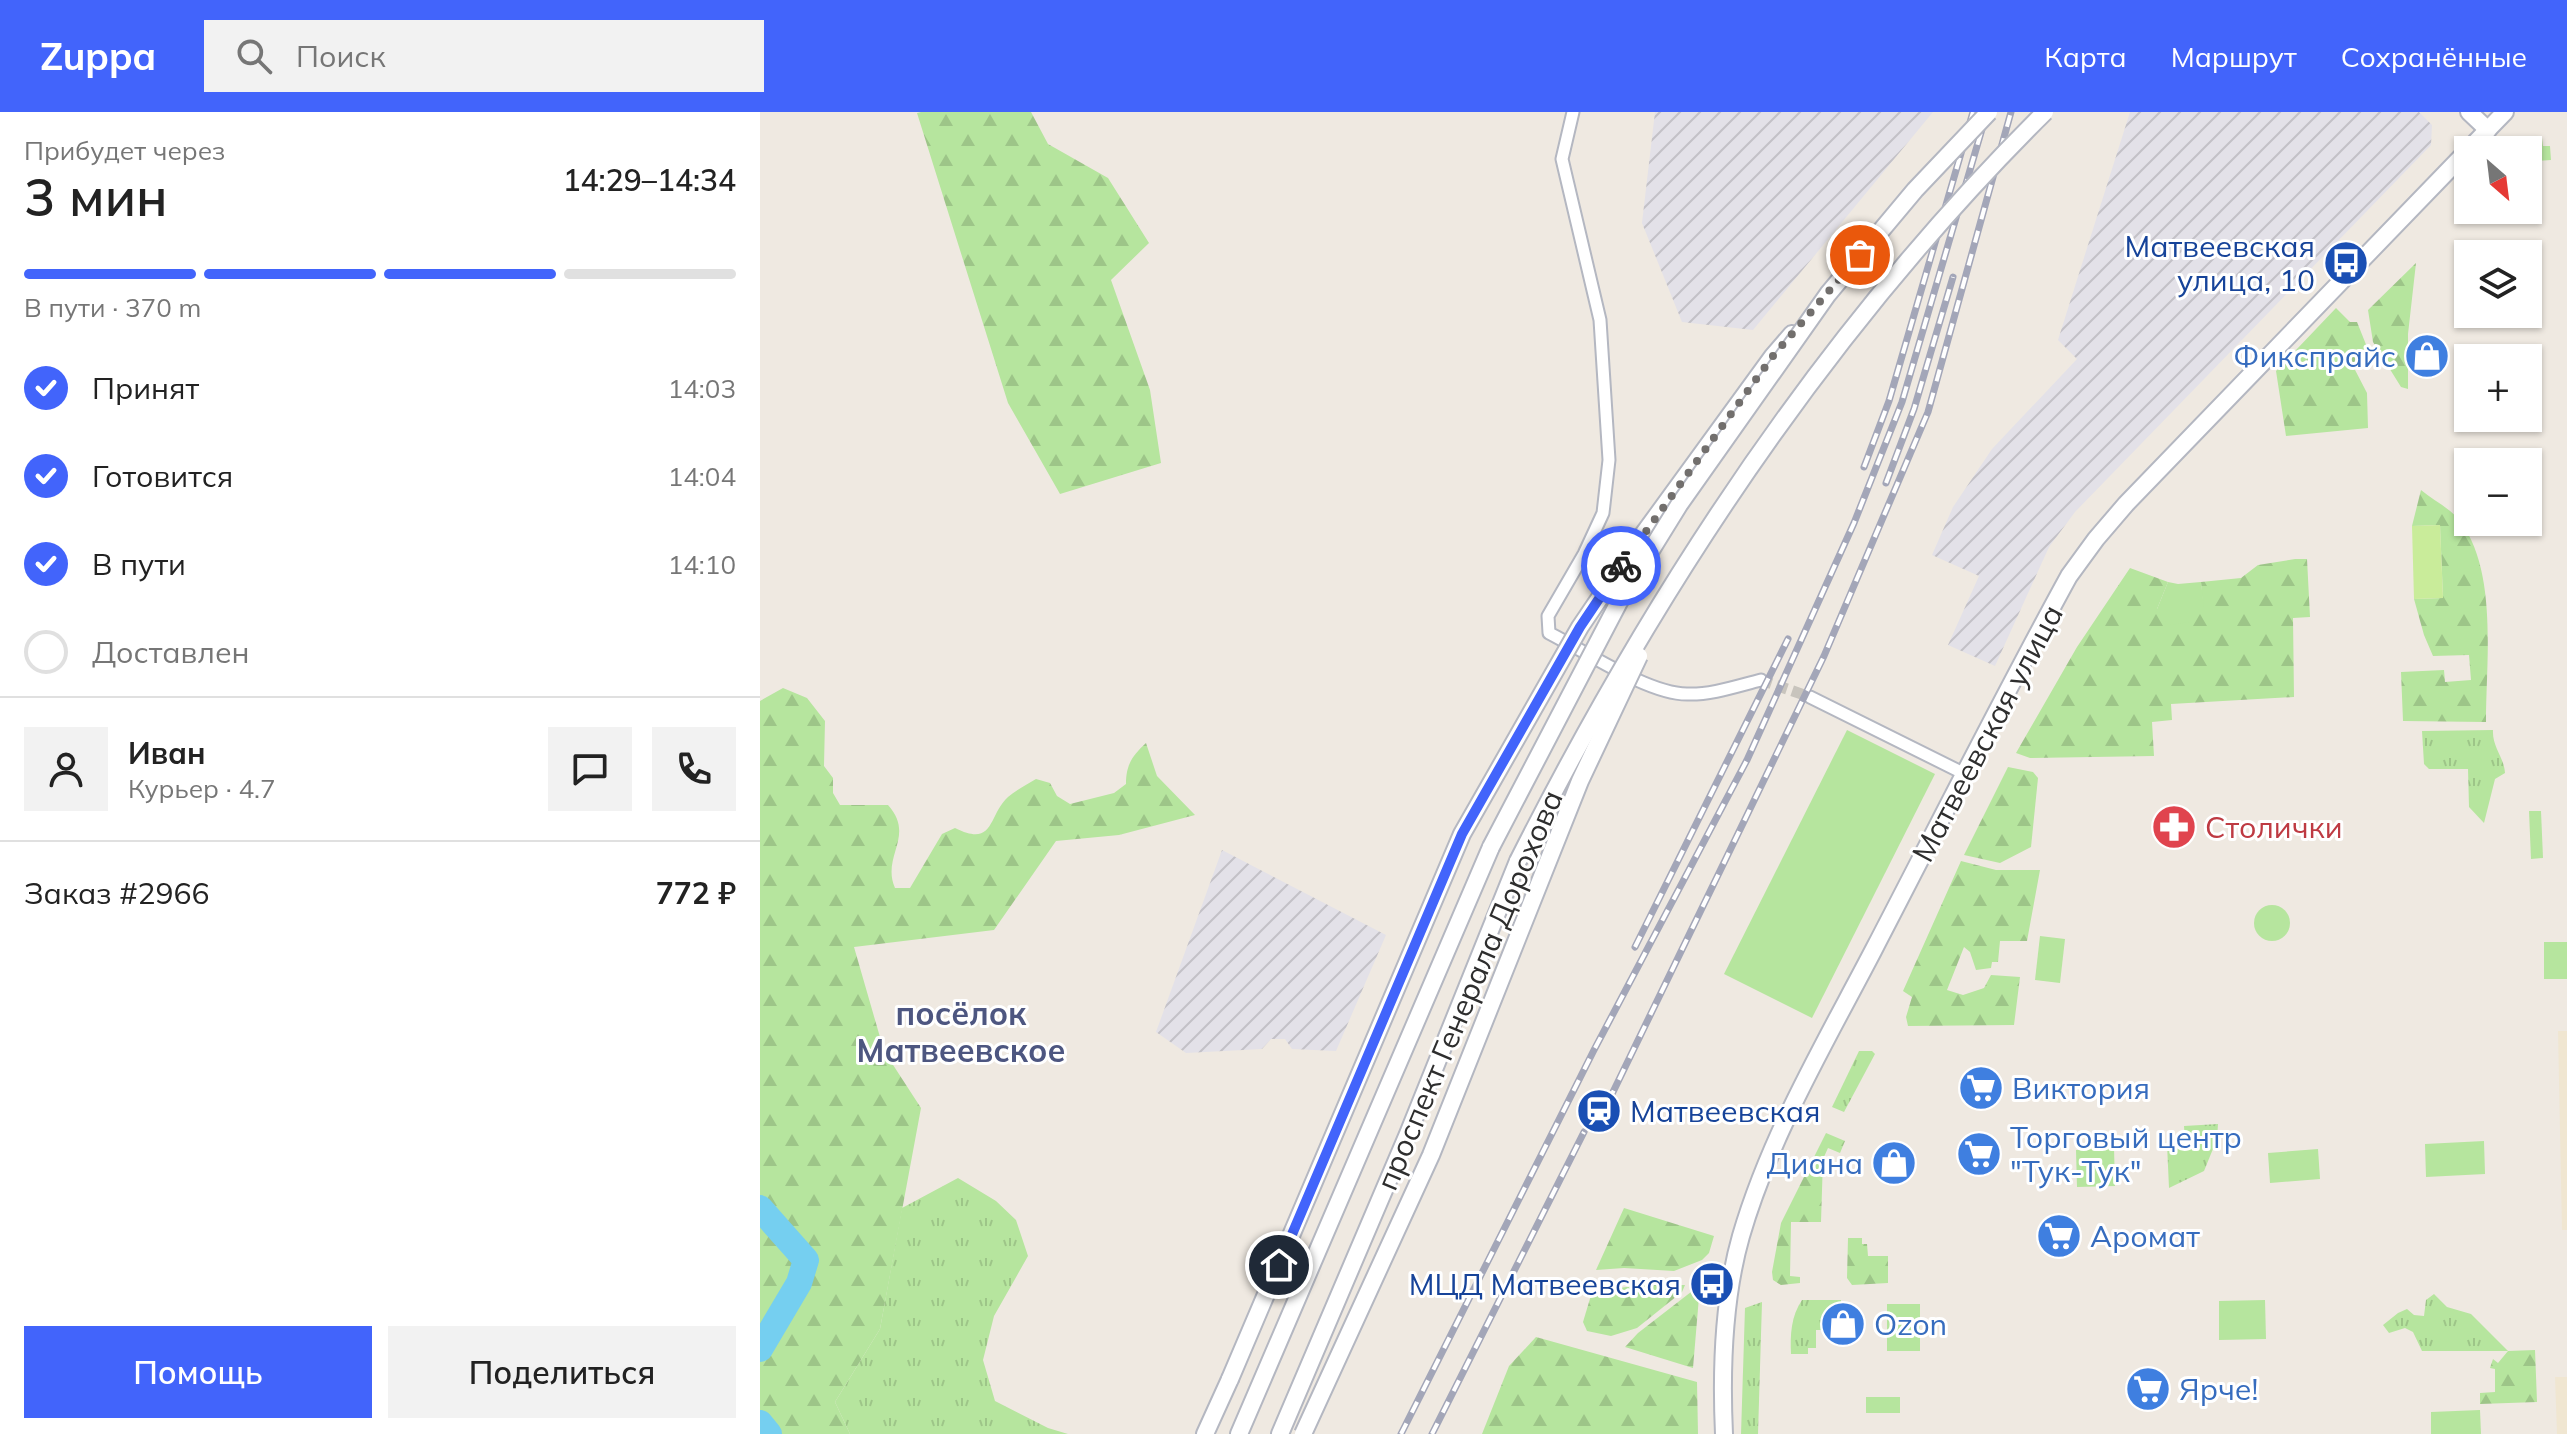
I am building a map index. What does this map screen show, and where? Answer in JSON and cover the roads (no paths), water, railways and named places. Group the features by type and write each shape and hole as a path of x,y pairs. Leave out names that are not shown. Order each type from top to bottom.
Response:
{"main road":[{"name":"проспект Генерала Дорохова","path":"1239,1434 1491,847 1626,590 1679,505 1828,294 1915,190 1989,112"},
{"name":"проспект Генерала Дорохова","path":"1280,1434 1408,1134 1518,861 1604,696 1776,430 1848,332 1950,210 2045,112"},
{"path":"2469,112 2488,130"},
{"name":"Матвеевская улица","path":"2482,136 2505,112"},
{"name":"Матвеевская улица","path":"1724,1434 1723,1377 1729,1303 1739,1246 1762,1176 1822,1050 2069,576 2096,539 2163,465 2454,164"},
{"path":"1205,1434 1469,821 1580,627 1773,356 1828,294"},
{"path":"1303,1434 1431,1155 1580,781 1666,597"}],"street":[{"path":"1573,112 1562,159 1600,320 1609,460 1603,513 1584,554 1548,616 1549,633 1654,688 1686,695 1761,680"},
{"path":"1810,697 1965,774"}],"waterway":[{"path":"760,1208 806,1260 799,1283 760,1349"},
{"path":"760,1423 769,1434"}],"tunnel":[{"path":"1761,680 1810,697"}],"railway":[{"path":"1864,467 1889,401 1973,112"},
{"path":"1401,1434 1594,1050 1747,760 1854,523 1902,402 1987,112"},
{"path":"1598,1123 1824,656 1928,412 2011,112"},
{"path":"1886,483 1914,409 1953,277"},
{"path":"1635,947 1788,639"},
{"path":"1432,1434 1584,1132"}],"place":[{"name":"Матвеевская улица, 10","path":"2346,263"},
{"name":"Фикспрайс","path":"2427,356"},
{"name":"Столички","path":"2174,827"},
{"name":"Виктория","path":"1981,1088"},
{"name":"Матвеевская","path":"1599,1111"},
{"name":"Торговый центр \"Тук-Тук\"","path":"1979,1154"},
{"name":"Диана","path":"1894,1163"},
{"name":"Аромат","path":"2059,1236"},
{"name":"МЦД Матвеевская","path":"1712,1284"},
{"name":"Ozon","path":"1843,1324"},
{"name":"Ярче!","path":"2148,1389"}],"district":[{"name":"посёлок Матвеевское","path":"961,1032"}]}
